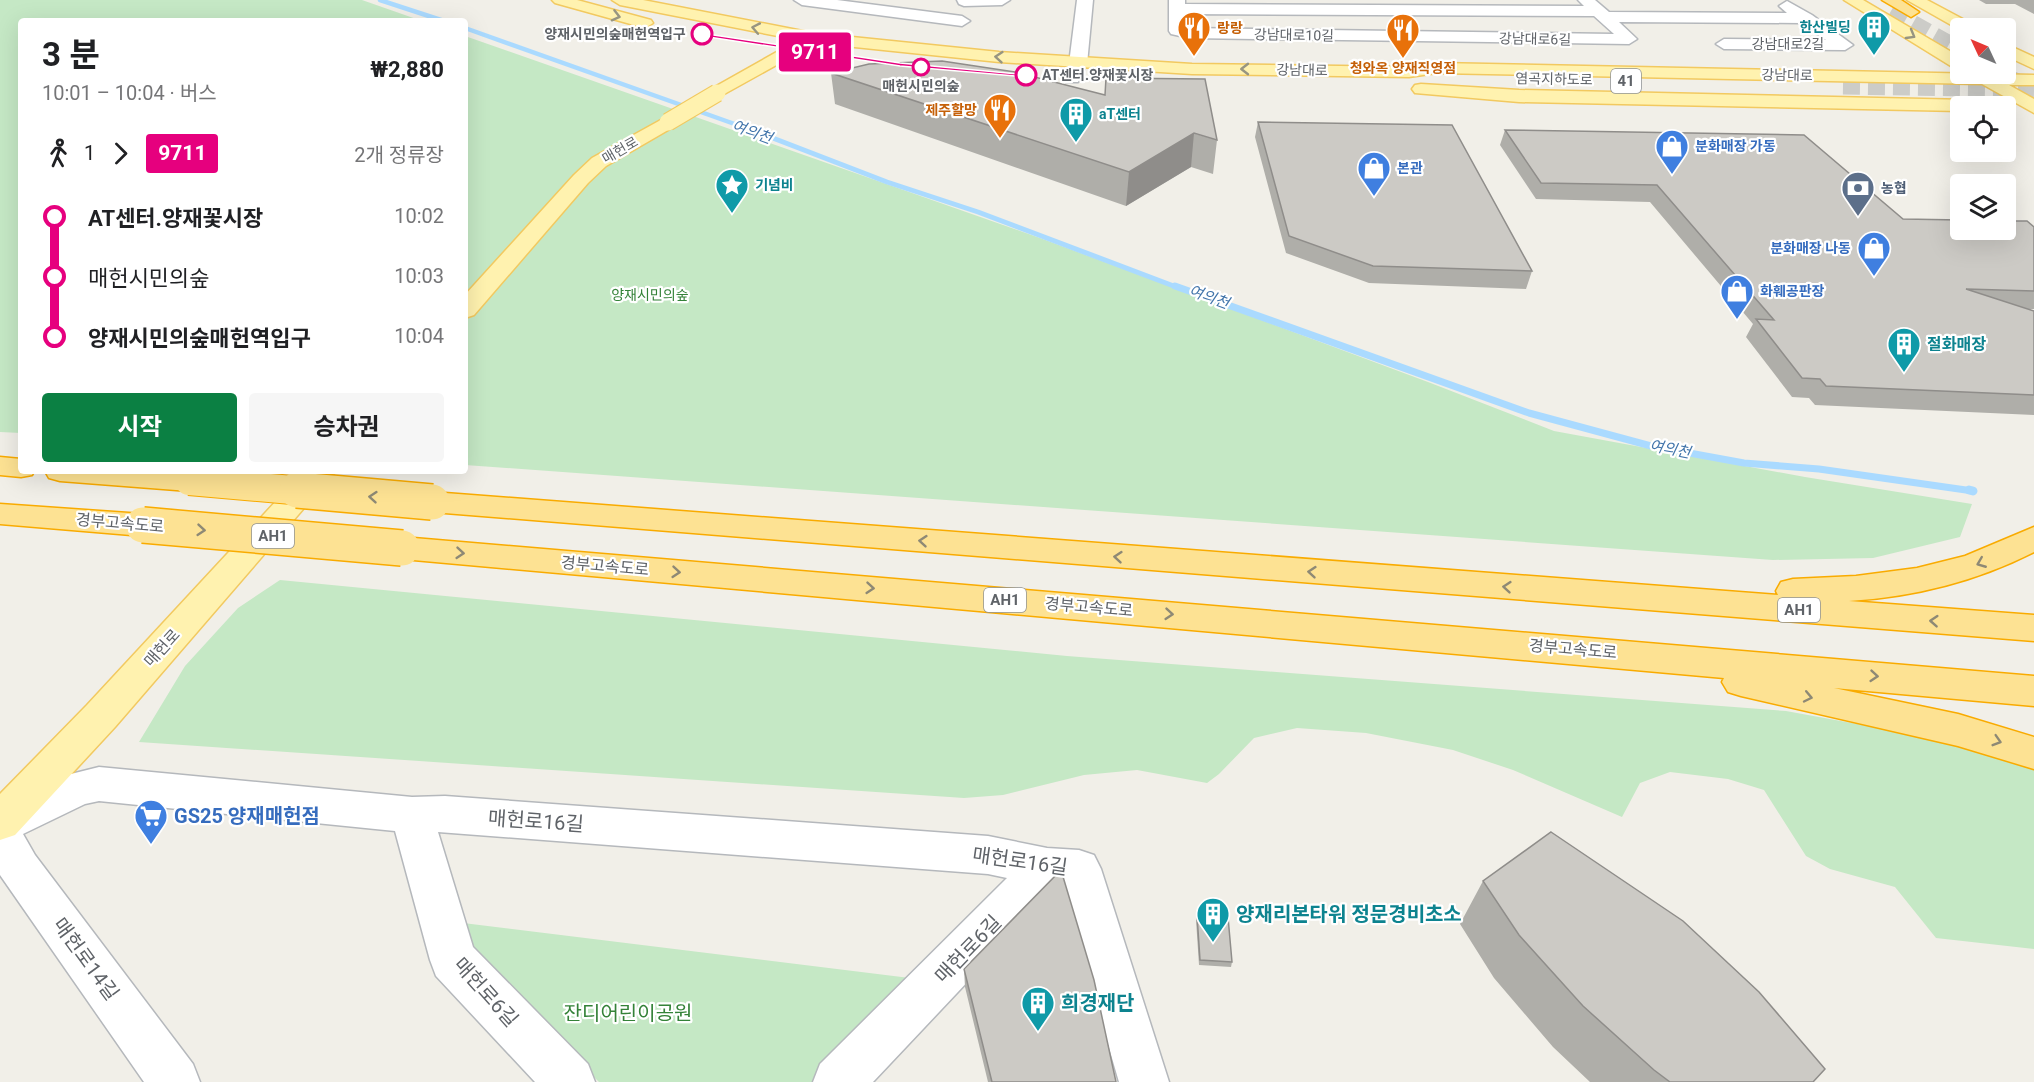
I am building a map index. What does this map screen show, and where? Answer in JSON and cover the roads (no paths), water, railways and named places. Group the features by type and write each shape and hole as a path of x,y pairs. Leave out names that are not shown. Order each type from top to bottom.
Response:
{"highway":[{"path":"1871,0 1890,6 1913,6"},
{"path":"0,466 18,468"},
{"name":"AH1","path":"99,474 2034,628"},
{"name":"경부고속도로","path":"0,514 1607,652 2034,691"},
{"path":"1565,592 1835,590 1879,587 1923,580 1958,571 2034,538"},
{"path":"1607,652 1948,728 2034,753"}],"main road":[{"path":"560,0 660,27"},
{"path":"1852,0 1950,58"},
{"name":"강남대로","path":"628,1 813,38 1198,85 1430,89 1519,96 1888,103"},
{"path":"1913,6 1950,21"},
{"name":"매헌로","path":"468,307 581,179 599,162 813,38"},
{"path":"750,42 891,63"},
{"path":"1934,48 1950,52"},
{"path":"1911,78 1931,75 1942,68 1942,60 1934,48"},
{"path":"2016,54 2033,63"},
{"name":"강남대로","path":"949,69 1409,72 1437,68 1766,75 1846,85 1911,78 1950,77"},
{"name":"염곡지하도로","path":"1409,72 1502,78 1846,85"},
{"name":"강남대로","path":"2016,79 2034,80"},
{"path":"1990,84 2025,113"},
{"path":"1846,85 1883,88 1893,97 1888,103"},
{"name":"염곡지하도로","path":"1430,89 1846,85"},
{"path":"1888,103 1950,105"},
{"path":"1888,103 1950,109"},
{"name":"매헌로","path":"0,823 101,716 318,474"}],"street":[{"path":"802,0 958,28 964,1 1002,0"},
{"path":"1075,71 1085,0"},
{"name":"강남대로2길","path":"1724,44 1845,45 1779,0"},
{"path":"1177,4 1596,9 1693,18 1806,18"},
{"name":"강남대로10길","path":"1177,4 1177,31 1190,33 1407,37"},
{"path":"1386,5 1407,37 1437,68"},
{"name":"강남대로6길","path":"1407,37 1629,39 1596,9"},
{"path":"1693,18 1766,75"},
{"name":"매헌로16길","path":"0,823 78,788 99,784 412,815 446,814 988,855 1063,868"},
{"name":"매헌로6길","path":"412,815 453,960 570,1082"},
{"name":"매헌로14길","path":"0,835 20,869 175,1082"},
{"path":"1063,868 1144,1082"},
{"name":"매헌로6길","path":"838,1082 1063,868"}],"waterway":[{"name":"여의천","path":"380,0 435,18"},
{"name":"여의천","path":"468,29 743,127"},
{"name":"여의천","path":"739,125 887,182 978,212 1179,288"},
{"name":"여의천","path":"1175,286 1529,413 1651,446 1744,463 1819,469 1973,491 1969,490"}],"tunnel":[{"path":"1891,11 1950,44"},
{"path":"2016,81 2034,91"},
{"path":"1843,86 2034,89"}],"place":[{"name":"양재시민의숲매헌역입구","path":"702,34"},
{"name":"한산빌딩","path":"1874,56"},
{"name":"랑랑","path":"1194,57"},
{"name":"청와옥 양재직영점","path":"1403,59"},
{"name":"매헌시민의숲","path":"921,67"},
{"name":"AT센터.양재꽃시장","path":"1026,75"},
{"name":"제주할망","path":"1000,139"},
{"name":"aT센터","path":"1076,143"},
{"name":"분화매장 가동","path":"1672,175"},
{"name":"본관","path":"1374,197"},
{"name":"기념비","path":"732,214"},
{"name":"농협","path":"1858,217"},
{"name":"분화매장 나동","path":"1874,277"},
{"name":"화훼공판장","path":"1737,320"},
{"name":"절화매장","path":"1904,373"},
{"name":"GS25 양재매헌점","path":"151,845"},
{"name":"양재리본타워 정문경비초소","path":"1213,943"},
{"name":"희경재단","path":"1038,1032"}],"park label":[{"name":"양재시민의숲","path":"650,295"},
{"name":"잔디어린이공원","path":"628,1013"}]}
